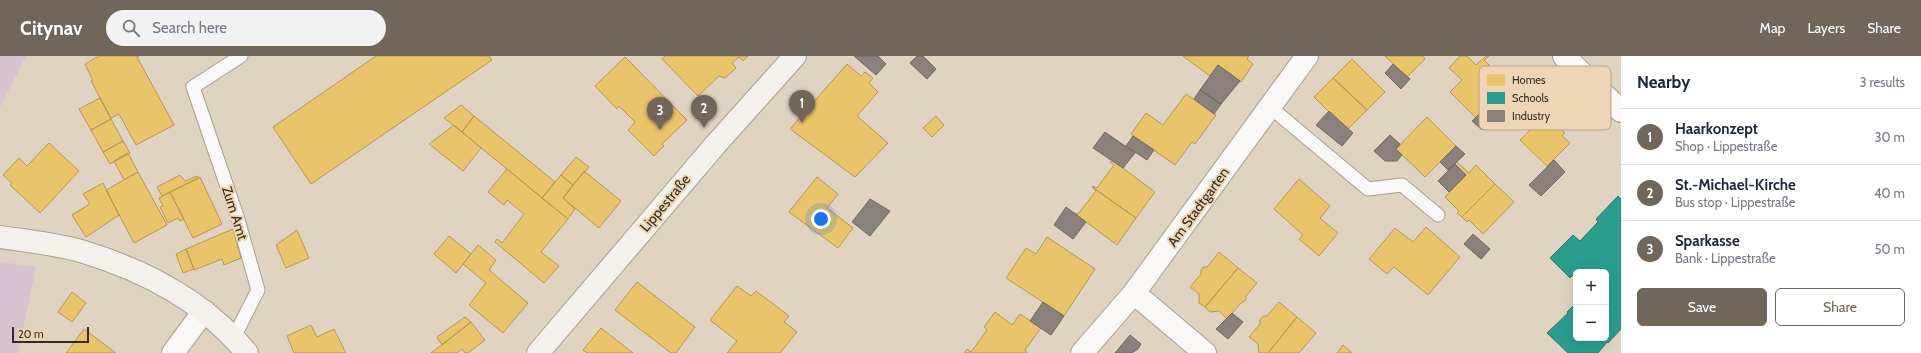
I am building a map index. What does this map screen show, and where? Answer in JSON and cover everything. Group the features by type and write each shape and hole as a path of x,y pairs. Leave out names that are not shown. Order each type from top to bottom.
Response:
{"main road":[{"name":"Lippestraße","path":"538,353 716,144 795,56"},
{"path":"0,237 83,252 155,279 204,310 240,345"}],"street":[{"name":"Am Stadtgarten","path":"1082,353 1134,293 1308,56"},
{"path":"1564,56 1574,66"},
{"path":"1611,101 1621,111"},
{"path":"1134,293 1205,353"},
{"path":"173,353 204,310"}],"lane":[{"name":"Zum Amt","path":"240,345 258,290 237,216 193,88 241,56"},
{"path":"1270,107 1368,189 1402,185 1438,215"}],"shaded area":[{"path":"0,56 26,56 0,107"},
{"path":"0,262 36,267 18,353 0,353"}],"building: Homes":[{"path":"99,56 139,56 137,57 174,125 136,145 119,114 111,118 91,81 93,81 85,64"},
{"path":"376,56 489,56 492,60 311,184 273,127"},
{"path":"665,56 748,56 743,61 739,57 732,63 736,68 725,78 719,76 698,96 662,59"},
{"path":"1183,56 1249,56 1247,59 1253,64 1241,82 1218,65 1210,76"},
{"path":"1385,56 1423,56 1425,59 1407,77"},
{"path":"1460,56 1467,56 1476,65 1486,56 1489,56 1484,60 1490,66 1479,66 1479,115 1476,118 1450,92 1462,80 1449,68"},
{"path":"625,57 687,120 662,144 664,146 654,156 628,130 635,122 619,106 617,109 595,86"},
{"path":"1352,59 1385,92 1367,110 1333,78"},
{"path":"847,64 861,76 865,72 873,78 869,83 878,92 857,116 888,143 855,177 790,129"},
{"path":"1333,78 1367,110 1347,130 1314,97"},
{"path":"1186,94 1216,115 1195,144 1192,142 1175,165 1131,134 1146,113 1163,125"},
{"path":"100,98 111,119 91,130 79,109"},
{"path":"461,105 474,116 462,132 444,118"},
{"path":"474,116 555,182 542,198 462,132"},
{"path":"936,116 944,125 932,137 923,128"},
{"path":"1427,117 1456,146 1425,177 1396,149"},
{"path":"111,119 123,141 103,152 91,130"},
{"path":"454,125 481,148 463,171 429,144"},
{"path":"1530,130 1562,130 1565,133 1562,136 1570,143 1547,166 1520,140"},
{"path":"123,141 130,153 110,164 103,152"},
{"path":"49,143 79,171 40,213 10,185 12,183 3,175 19,158 27,166"},
{"path":"128,153 138,172 124,180 114,161"},
{"path":"576,157 589,167 573,185 561,175"},
{"path":"1112,160 1155,192 1136,218 1092,187 1097,188 1114,165 1110,162"},
{"path":"1457,162 1469,173 1476,165 1495,184 1462,217 1457,213 1459,211 1445,197 1466,175 1455,164"},
{"path":"507,169 568,219 541,252 559,266 544,283 495,242 497,239 502,243 524,214 507,200 504,205 488,192"},
{"path":"584,171 621,201 599,228 563,198"},
{"path":"138,172 167,225 134,243 106,190"},
{"path":"180,175 185,181 197,176 199,178 162,196 157,187"},
{"path":"561,175 573,185 563,198 575,209 568,219 542,198"},
{"path":"200,177 222,224 193,238 170,192"},
{"path":"817,177 838,194 827,208 853,228 838,248 789,212"},
{"path":"1299,179 1330,206 1320,218 1338,233 1319,256 1299,239 1303,235 1274,209"},
{"path":"103,183 119,215 86,237 72,215 90,204 83,194"},
{"path":"1495,184 1514,202 1483,234 1469,220 1467,222 1462,217"},
{"path":"1092,187 1136,218 1117,245 1074,213 1078,214 1096,191"},
{"path":"170,192 184,219 180,221 178,218 168,223 160,207 163,206 159,198"},
{"path":"1426,227 1460,257 1428,295 1394,267 1387,274 1369,259 1395,228 1413,242"},
{"path":"233,229 241,258 224,265 222,259 194,270 186,249"},
{"path":"297,230 309,258 286,268 276,245"},
{"path":"449,236 471,254 456,273 434,254"},
{"path":"1047,237 1095,269 1064,316 1006,278 1026,248 1036,254"},
{"path":"478,245 496,260 489,270 528,303 503,333 469,305 486,283 463,264"},
{"path":"186,249 194,269 183,273 176,254"},
{"path":"1219,252 1238,268 1205,307 1199,303 1199,294 1190,287 1201,274 1203,267 1207,267"},
{"path":"1238,268 1257,283 1246,296 1246,300 1240,304 1227,319 1219,311 1210,312 1205,307"},
{"path":"637,282 695,327 676,353 671,353 615,310"},
{"path":"737,286 751,296 756,291 789,316 784,322 797,332 780,353 727,353 737,341 710,320"},
{"path":"72,292 86,303 72,322 58,312"},
{"path":"1279,302 1297,317 1268,353 1259,353 1258,344 1249,337 1260,324 1260,320 1263,316 1267,316"},
{"path":"995,312 1012,325 1020,314 1041,328 1025,350 1027,353 964,353 967,349 971,352 987,330 984,327"},
{"path":"465,317 471,322 442,345 437,337"},
{"path":"1297,317 1316,333 1299,353 1268,353"},
{"path":"471,322 485,340 468,353 465,353 462,349 457,353 431,353"},
{"path":"311,325 317,337 334,329 346,353 294,353 287,336"},
{"path":"601,328 633,353 587,353 583,350"},
{"path":"84,329 116,353 66,353"},
{"path":"1343,345 1352,353 1337,353"}],"building: Schools":[{"path":"1618,196 1621,199 1621,329 1598,353 1568,353 1547,333 1568,313 1567,312 1573,306 1573,341 1609,341 1609,269 1573,269 1573,275 1570,278 1550,258 1573,235 1580,241 1598,222 1596,219"}],"building: Industry":[{"path":"854,56 878,56 886,64 876,75"},
{"path":"917,56 923,56 936,69 927,79 910,63"},
{"path":"1393,64 1410,79 1401,89 1385,73"},
{"path":"1218,65 1240,81 1221,104 1200,90"},
{"path":"1200,90 1221,104 1214,114 1194,99"},
{"path":"1329,111 1353,133 1342,146 1316,125"},
{"path":"1479,114 1479,127 1472,121"},
{"path":"1105,132 1135,153 1123,168 1093,148"},
{"path":"1390,135 1400,144 1396,149 1402,155 1397,161 1385,161 1374,151"},
{"path":"1133,136 1154,150 1147,160 1126,146"},
{"path":"1456,146 1465,154 1448,170 1440,162"},
{"path":"1554,160 1565,172 1541,196 1529,185"},
{"path":"1455,164 1466,175 1449,192 1438,181"},
{"path":"870,199 890,211 870,236 852,222"},
{"path":"1066,207 1086,222 1073,239 1054,225"},
{"path":"1473,234 1490,249 1481,259 1464,244"},
{"path":"1043,302 1064,316 1051,335 1030,321"},
{"path":"1232,313 1243,322 1228,339 1216,329"},
{"path":"1130,335 1141,344 1138,349 1132,353 1115,353"}],"place":[{"name":"Haarkonzept","path":"802,123"},
{"name":"St.-Michael-Kirche","path":"704,128"},
{"name":"Sparkasse","path":"660,130"}]}
